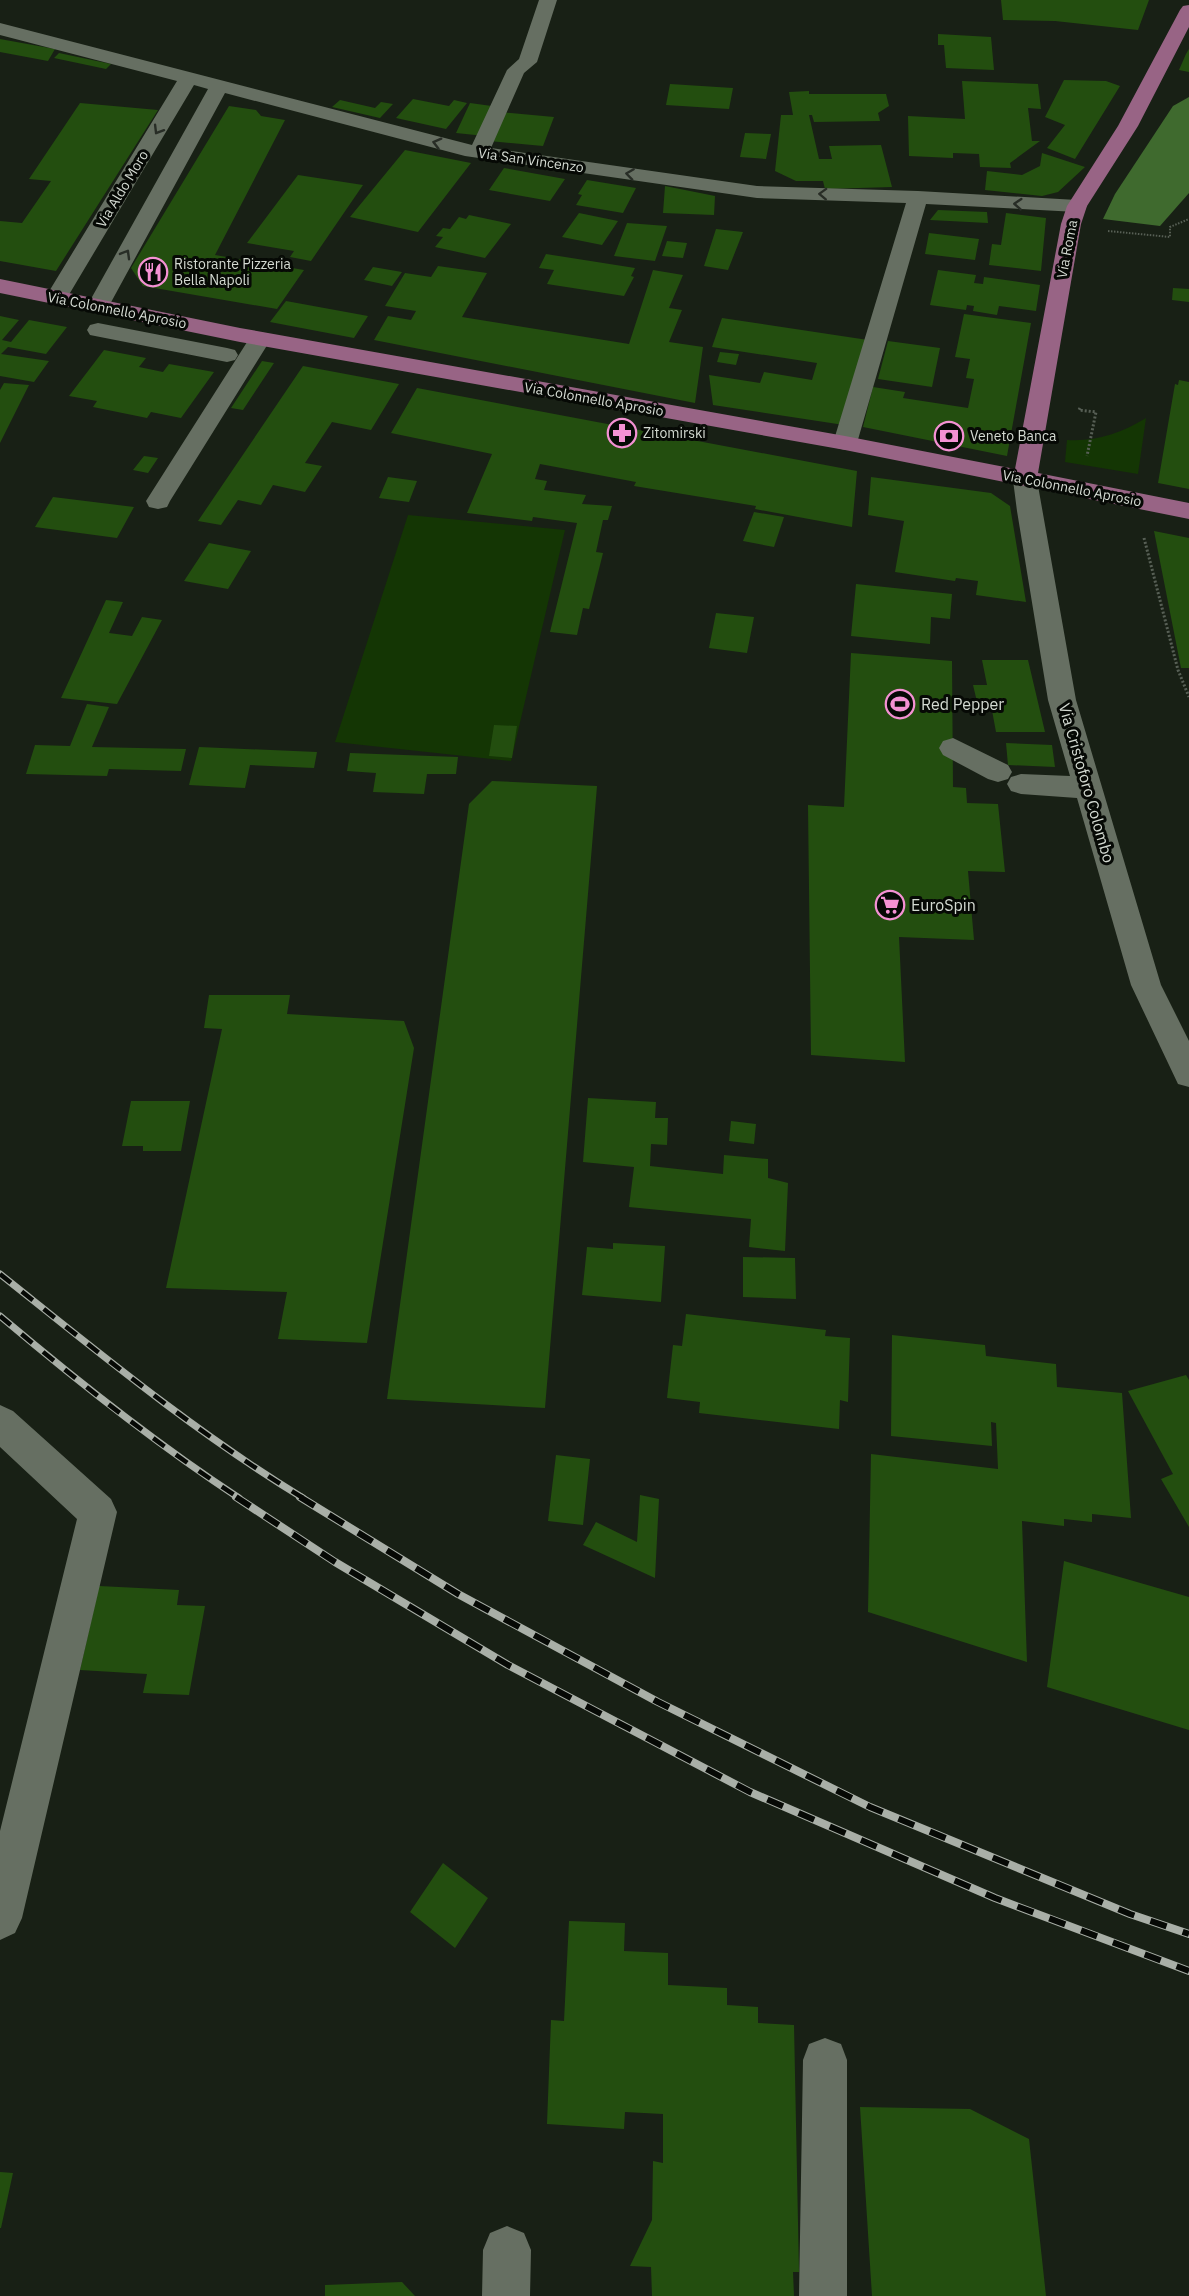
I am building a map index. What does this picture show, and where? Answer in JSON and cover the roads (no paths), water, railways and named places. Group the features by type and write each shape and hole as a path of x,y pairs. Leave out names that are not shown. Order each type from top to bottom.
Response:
{"main road":[{"name":"Via Roma","path":"1025,480 1071,224 1077,206 1128,126 1189,10"},
{"name":"Via Colonnello Aprosio","path":"0,286 260,339 845,443 1189,511"}],"street":[{"path":"479,152 516,70 528,62 548,0"},
{"name":"Via San Vincenzo","path":"0,29 188,80 220,85 479,152 757,192 918,197 1077,206"},
{"name":"Via Aldo Moro","path":"56,298 188,80"},
{"path":"98,306 220,85"},
{"path":"845,443 918,197"},
{"path":"98,330 227,355"},
{"path":"158,501 260,339"},
{"name":"Via Cristoforo Colombo","path":"1025,480 1062,700 1146,985 1189,1074"},
{"path":"953,748 1009,778 1088,788"},
{"path":"0,1423 98,1512 0,1918"},
{"path":"823,2296 825,2060"},
{"path":"506,2296 507,2250"}],"railway":[{"path":"0,1274 186,1419 224,1447 303,1498"},
{"path":"0,1316 117,1411 177,1456 239,1498"},
{"path":"236,1497 335,1562 508,1665 750,1792 995,1898 1189,1971"},
{"path":"300,1497 458,1594 658,1702 870,1807 1130,1914 1189,1934"}],"place":[{"name":"Ristorante Pizzeria Bella Napoli","path":"153,272"},
{"name":"Zitomirski","path":"622,433"},
{"name":"Veneto Banca","path":"949,436"},
{"name":"Red Pepper","path":"900,704"},
{"name":"EuroSpin","path":"890,905"}]}
